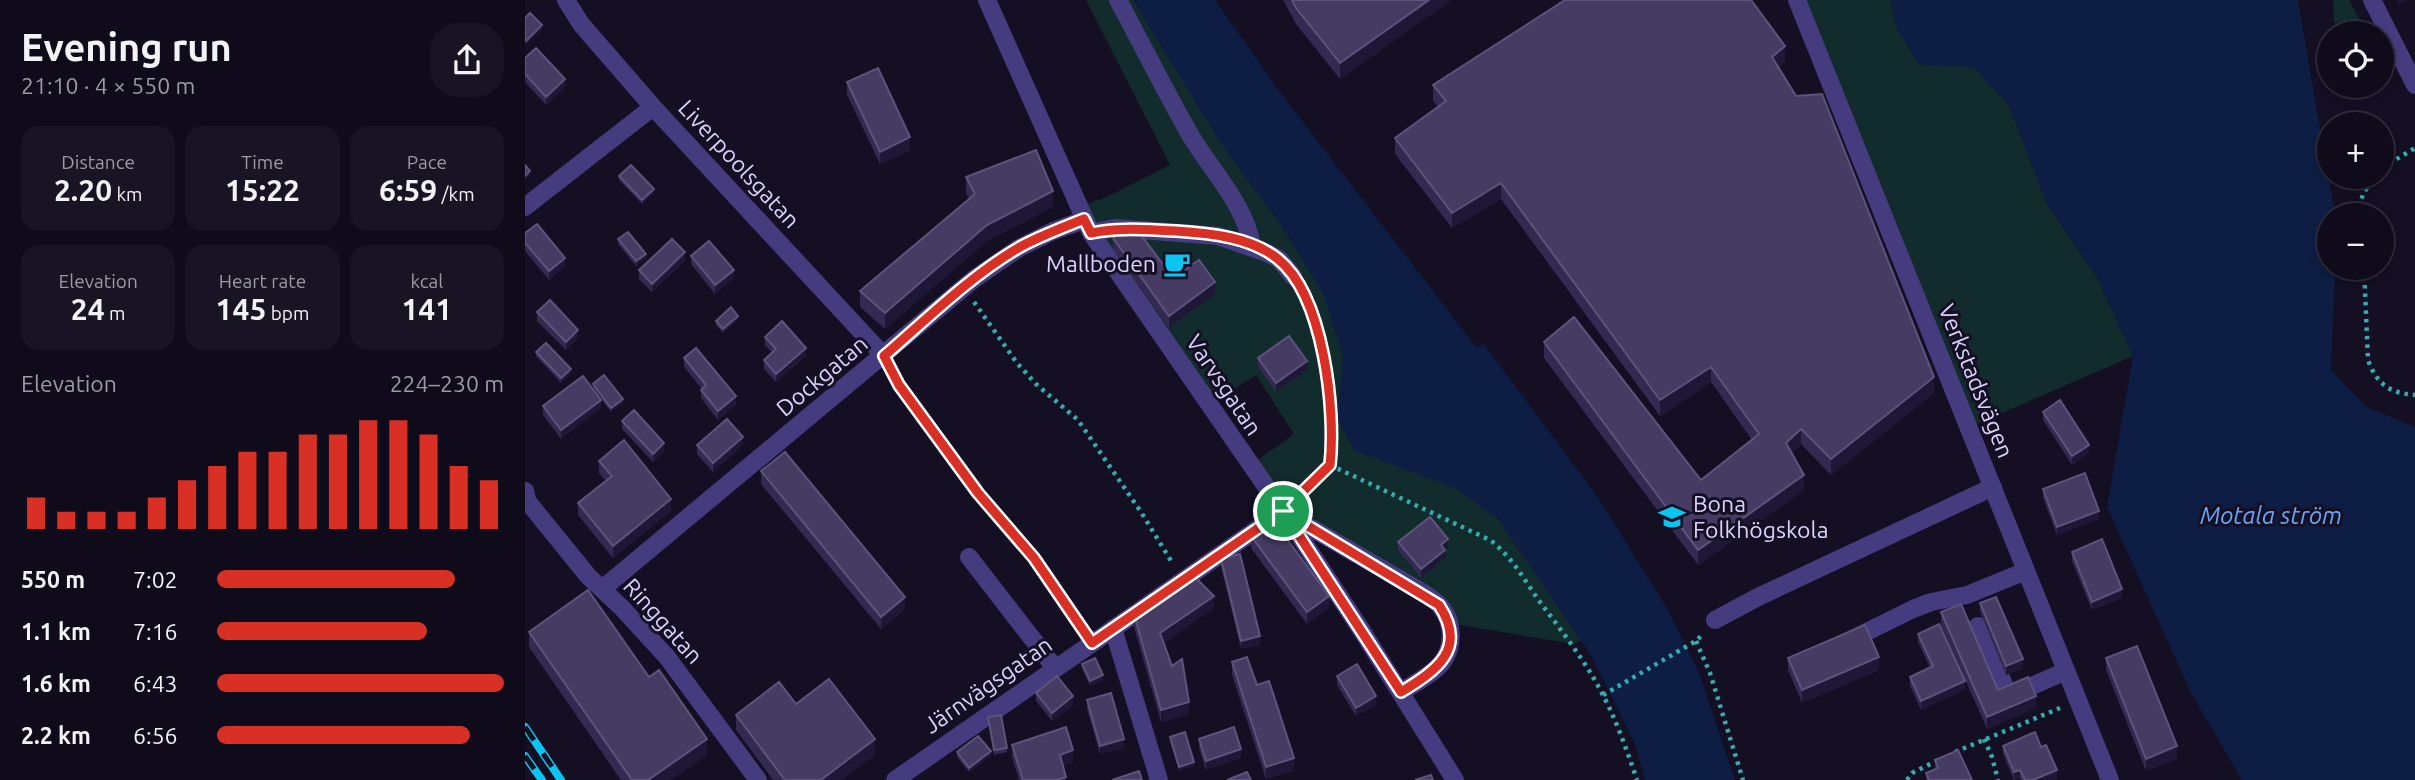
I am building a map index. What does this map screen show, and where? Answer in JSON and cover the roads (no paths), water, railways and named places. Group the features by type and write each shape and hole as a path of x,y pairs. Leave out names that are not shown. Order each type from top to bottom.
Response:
{"street":[{"name":"Liverpoolsgatan","path":"566,0 581,24 653,107 884,356"},
{"name":"Varvsgatan","path":"986,0 1088,226 1283,511 1455,780"},
{"path":"1118,0 1192,137 1236,205 1249,231 1252,246"},
{"name":"Verkstadsvägen","path":"1797,0 2110,780"},
{"path":"2372,0 2415,85"},
{"path":"525,207 653,107"},
{"name":"Dockgatan","path":"602,589 964,288 1019,248 1053,231 1088,226 1218,236 1252,246 1279,259 1293,276"},
{"path":"1715,620 1758,597 1993,487"},
{"name":"Ringgatan","path":"526,500 588,576 667,657 758,780"},
{"path":"1283,511 1439,605 1448,618 1451,633 1448,650 1440,664 1401,692"},
{"name":"Järnvägsgatan","path":"895,780 1283,511"},
{"path":"969,558 1055,668"},
{"path":"1830,650 1913,609 1931,602 1967,595 2026,571"},
{"path":"1978,626 2008,696 2066,671"},
{"path":"1113,628 1159,780"}],"water":[{"path":"1133,0 1215,0 1283,96 1476,347 1484,344 1597,496 1668,610 1698,670 1735,780 1645,780 1635,744 1591,655 1497,518 1455,488 1354,450 1337,417 1343,356 1323,293 1283,228 1220,142"},
{"name":"Motala ström","path":"1891,0 2298,0 2317,112 2317,189 2331,189 2333,203 2317,203 2317,280 2335,280 2331,370 2366,407 2415,427 2415,780 2242,780 2191,693 2107,507 2133,356 2097,277 2047,204 2009,105 1974,67 1919,64 1896,27"}],"railway":[{"path":"525,727 561,780"},
{"path":"525,756 542,780"}],"place":[{"name":"Mallboden","path":"1177,264"},
{"name":"Bona Folkhögskola","path":"1672,517"}]}
